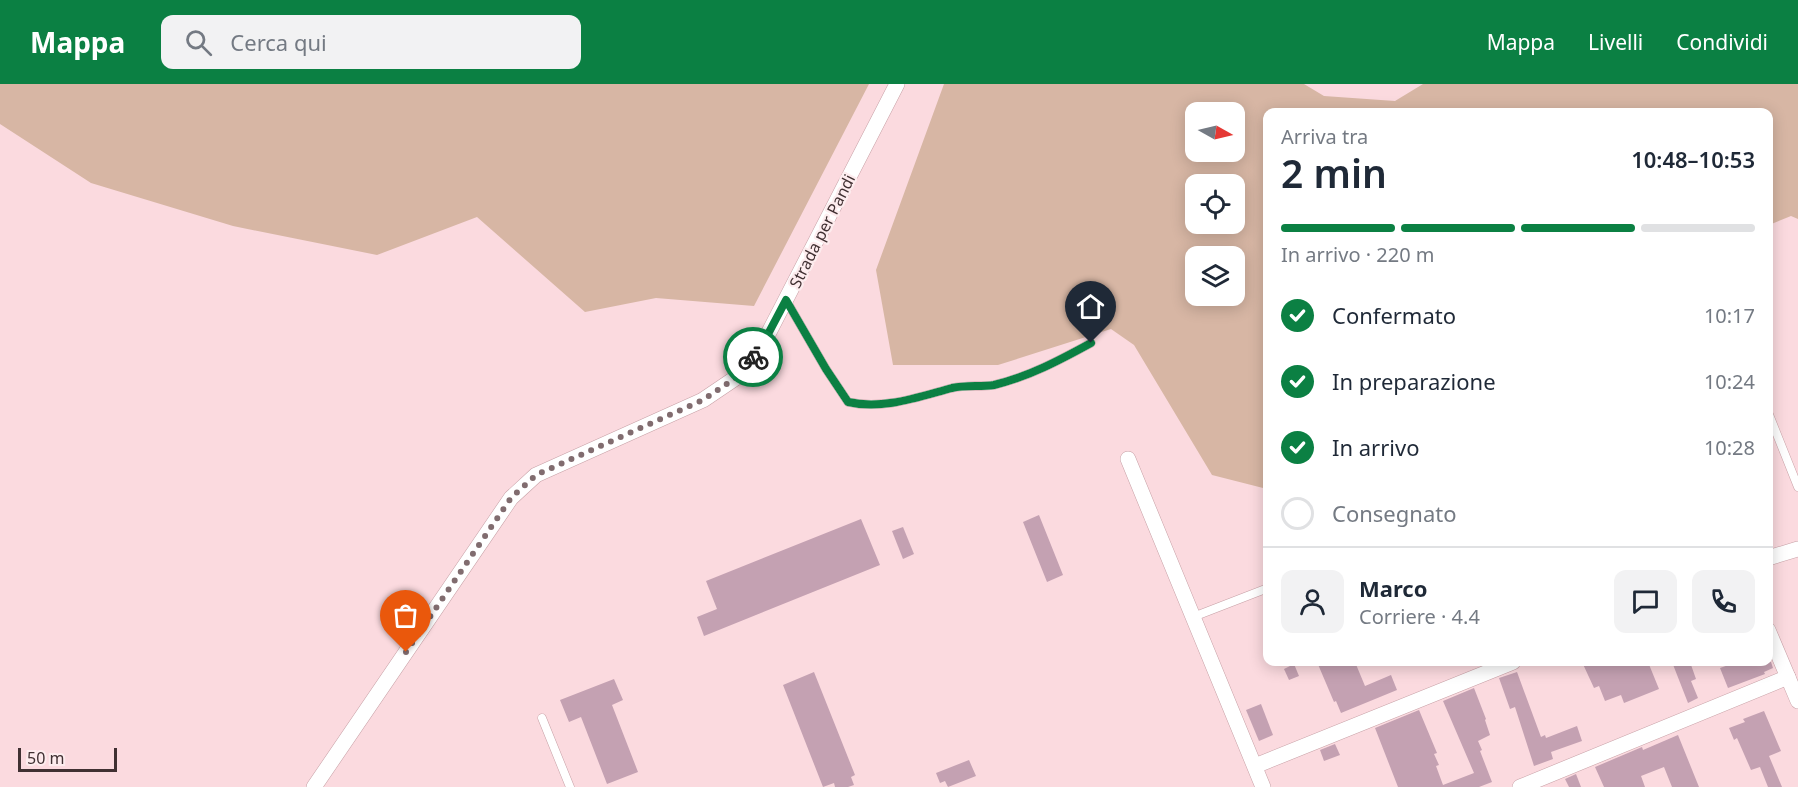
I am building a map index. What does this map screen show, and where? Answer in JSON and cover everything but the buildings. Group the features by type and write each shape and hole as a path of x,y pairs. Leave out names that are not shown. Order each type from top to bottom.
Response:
{"street":[{"name":"Strada per Pandi","path":"314,787 511,498 536,475 703,400 740,375 767,336 897,84"},
{"path":"1128,459 1263,787"},
{"path":"1773,556 1798,549"},
{"path":"1773,642 1798,701"},
{"path":"1255,766 1503,666"},
{"path":"1520,787 1788,677"}],"lane":[{"path":"786,300 848,402 864,406 883,405 957,387 993,385 1041,370 1091,343"},
{"path":"1773,425 1798,488"},
{"path":"1193,617 1263,590"},
{"path":"542,718 570,787"}],"shaded area":[{"path":"0,84 869,84 754,306 656,298 585,312 477,217 377,255 233,226 91,183 0,124"},
{"path":"944,84 1304,84 1324,96 1395,101 1423,84 1798,84 1798,219 1791,216 1773,223 1773,108 1263,108 1263,488 1212,475 1134,345 1111,329 998,365 893,365 876,270"}],"way so far":[{"path":"406,652 511,498 536,475 703,400 740,375 753,357"}],"route":[{"path":"753,357 786,300 848,402 864,406 883,405 957,387 993,385 1041,370 1091,343"}]}
